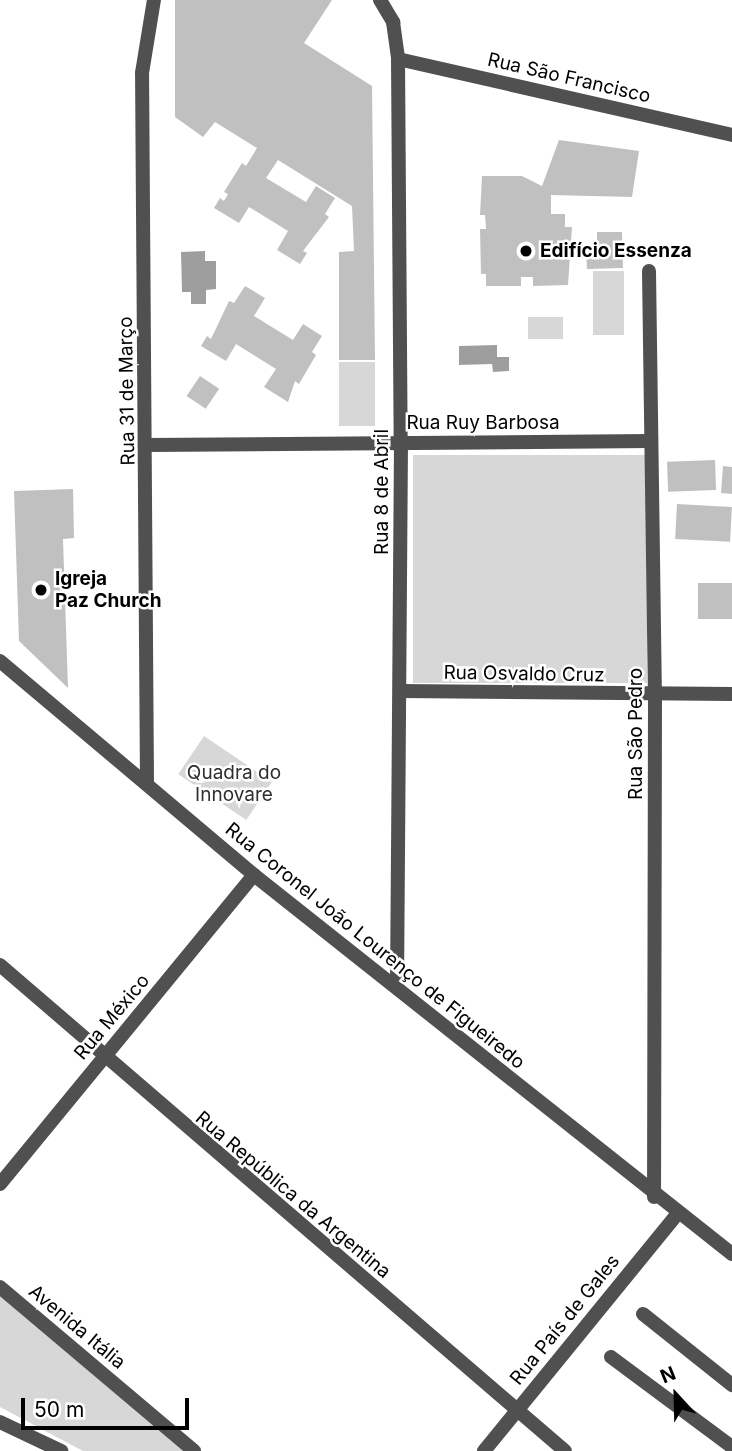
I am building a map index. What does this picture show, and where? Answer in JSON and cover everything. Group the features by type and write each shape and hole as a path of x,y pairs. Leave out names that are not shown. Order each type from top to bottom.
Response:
{"street":[{"name":"Rua 31 de Março","path":"147,783 147,445 142,73 155,0"},
{"name":"Rua 8 de Abril","path":"380,0 393,22 398,59 401,442 397,988"},
{"name":"Rua São Francisco","path":"398,59 732,135"},
{"name":"Rua São Pedro","path":"649,271 656,695 654,1196"},
{"name":"Rua Ruy Barbosa","path":"147,445 651,441"},
{"name":"Rua Coronel João Lourenço de Figueiredo","path":"0,661 254,876 654,1196 732,1254"},
{"name":"Rua Osvaldo Cruz","path":"400,691 732,694"},
{"name":"Rua México","path":"0,1184 254,876"},
{"name":"Rua República da Argentina","path":"0,965 103,1058 565,1451"},
{"name":"Rua País de Gales","path":"484,1451 677,1214"},
{"name":"Avenida Itália","path":"0,1287 194,1451"},
{"path":"643,1314 732,1385"},
{"path":"611,1357 732,1447"},
{"path":"0,1422 61,1451"}],"green space":[{"path":"593,271 624,271 624,335 593,335"},
{"path":"528,317 563,317 563,339 528,339"},
{"path":"339,362 375,362 375,426 339,426"},
{"path":"413,455 647,455 647,683 413,683"},
{"name":"Quadra do Innovare","path":"204,736 272,782 246,820 178,774"},
{"path":"0,1290 188,1451 83,1451 0,1407"}],"shaded area":[{"path":"205,251 205,261 216,261 216,289 206,290 206,304 191,304 191,292 182,292 181,252"},
{"path":"497,345 497,357 509,357 509,371 493,372 492,364 459,365 459,346"}],"building":[{"path":"175,0 332,0 304,43 372,86 375,360 339,360 339,252 354,251 352,206 278,160 266,178 306,202 316,186 335,198 325,214 329,217 303,251 307,253 300,264 277,250 288,231 249,207 239,223 214,208 220,198 224,201 228,194 224,192 242,163 246,166 257,148 215,122 203,137 175,117"},
{"path":"559,140 639,151 632,197 551,195 551,214 565,214 565,227 572,227 568,285 533,286 533,277 521,277 521,286 486,286 486,274 481,274 480,229 486,229 485,215 480,215 482,176 522,176 542,186"},
{"path":"597,232 622,232 623,268 587,269 586,248 597,248"},
{"path":"245,286 265,298 254,316 293,340 303,324 322,336 312,352 316,355 299,384 295,381 288,402 264,387 276,369 236,344 226,361 201,346 207,336 211,339 229,301 234,303"},
{"path":"200,376 219,389 206,409 187,396"},
{"path":"715,460 716,490 668,492 667,462"},
{"path":"723,466 732,467 732,494 721,493"},
{"name":"Igreja Paz Church","path":"73,489 74,538 63,539 68,688 19,641 14,491"},
{"path":"677,504 732,507 730,542 675,539"},
{"path":"698,583 732,583 732,619 698,619"}],"place":[{"name":"Edifício Essenza","path":"526,251"},
{"name":"Igreja Paz Church","path":"41,590"}]}
